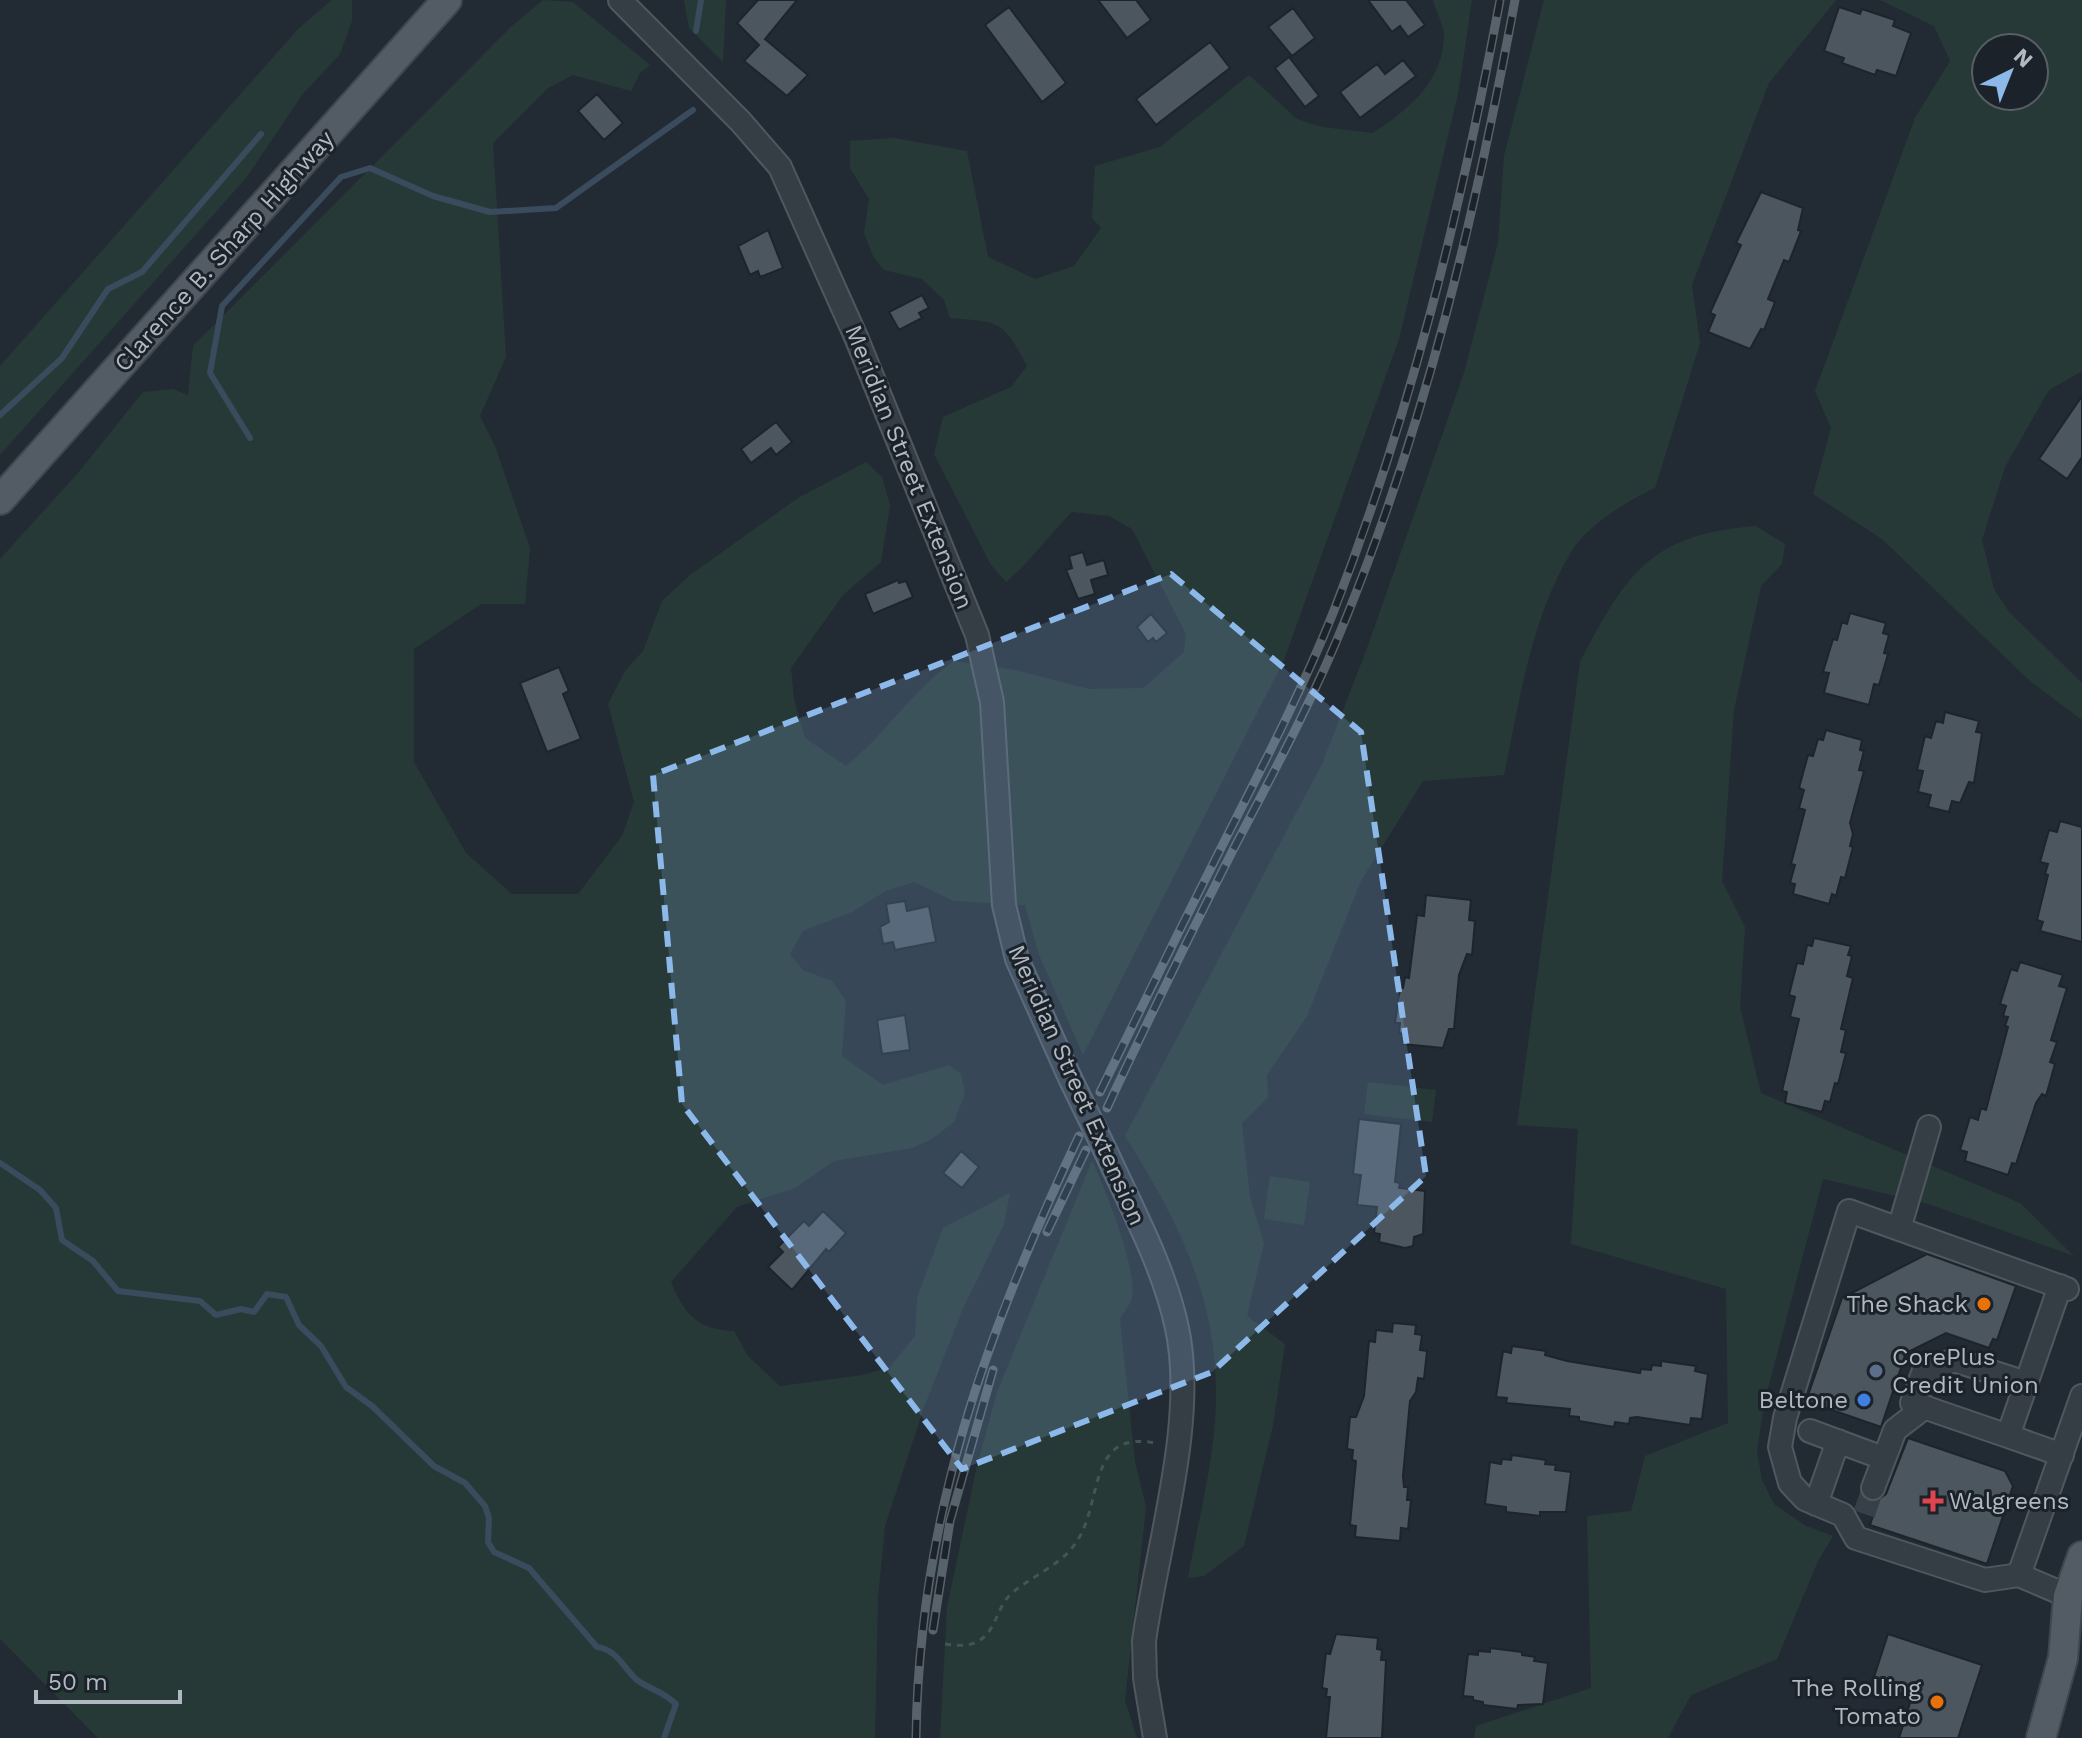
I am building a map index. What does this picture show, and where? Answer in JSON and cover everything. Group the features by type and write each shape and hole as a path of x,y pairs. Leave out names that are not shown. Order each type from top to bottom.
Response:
{"main road":[{"name":"Clarence B. Sharp Highway","path":"0,500 448,0"},
{"path":"2041,1738 2063,1658 2068,1596 2082,1556"},
{"path":"2063,1658 2082,1633"}],"street":[{"name":"Meridian Street Extension","path":"620,0 741,122 780,167 856,337 977,635 992,702 1000,872 1007,919 1022,970 1156,1263 1177,1328 1183,1390 1144,1641 1145,1678 1155,1738"},
{"path":"1899,1229 1929,1127"},
{"path":"2008,1436 2064,1288 1849,1211 1785,1418 1780,1447 1782,1461 1797,1494 1843,1515 1856,1538 1985,1580 2019,1575 2068,1596"},
{"path":"2026,1383 1954,1360 1923,1373 1912,1403 2062,1455"},
{"path":"2019,1575 2082,1396"},
{"path":"1873,1488 1895,1430 1925,1407"},
{"path":"1810,1431 1883,1458"},
{"path":"1816,1504 1838,1441"},
{"path":"1856,1538 1864,1514"}],"path":[{"path":"945,1644 969,1645 985,1636 1011,1594 1046,1572 1071,1549 1083,1529 1099,1470 1112,1452 1137,1441 1176,1448"}],"highlighted area":[{"path":"1171,574 1361,732 1426,1176 1212,1372 962,1469 682,1104 653,775"}],"shaded area":[{"path":"332,0 352,0 352,21 340,54 302,95 246,178 0,455 0,366 299,28"},
{"path":"543,0 573,2 650,65 640,73 631,91 573,75 548,88 493,143 506,357 480,416 495,446 530,548 525,604 481,604 414,649 414,762 466,853 512,894 578,894 622,836 634,802 608,704 625,671 643,651 662,601 690,575 798,498 866,462 882,477 890,505 881,562 843,595 791,668 794,699 805,738 846,766 925,685 954,661 1016,670 1089,689 1143,688 1184,652 1186,634 1132,529 1109,516 1072,512 1006,582 991,565 934,454 943,417 1011,387 1027,366 1012,340 998,326 950,318 944,300 922,279 884,270 874,258 864,233 869,199 850,168 850,141 894,138 967,151 988,257 1035,279 1074,266 1101,228 1092,218 1095,166 1160,147 1249,75 1297,119 1322,127 1373,133 1411,104 1437,67 1444,36 1433,0 1472,0 1458,94 1399,339 1284,660 1083,1055 1039,955 1025,905 954,901 914,882 886,891 852,912 803,931 790,954 803,970 832,981 846,1001 842,1056 883,1085 949,1065 961,1074 965,1094 954,1122 932,1139 912,1148 834,1161 795,1188 737,1207 671,1282 681,1303 694,1318 711,1327 734,1331 748,1356 780,1386 863,1375 890,1367 915,1336 917,1298 943,1228 1010,1193 1004,1224 962,1311 923,1410 885,1526 878,1598 875,1738 98,1738 0,1639 0,559 78,473 143,392 173,389 188,395 193,346 511,27"},
{"path":"684,0 726,0 723,62 689,28"},
{"path":"1544,0 1836,0 1769,83 1692,285 1700,343 1655,488 1622,506 1589,531 1573,549 1559,575 1529,659 1504,775 1423,781 1361,881 1307,1016 1267,1075 1268,1097 1242,1123 1250,1197 1264,1243 1247,1316 1285,1344 1273,1425 1244,1546 1204,1576 1188,1578 1213,1442 1216,1381 1212,1343 1195,1272 1181,1237 1125,1136 1322,764 1366,651 1464,373 1498,243 1504,156"},
{"path":"1880,0 2082,0 2082,371 2049,390 2005,467 1982,540 1994,589 2009,612 2082,683 2082,720 2030,681 1882,539 1813,494 1831,428 1815,391 1915,118 1950,61 1934,26"},
{"path":"1756,526 1785,544 1782,564 1761,586 1734,710 1722,881 1745,927 1740,1007 1761,1093 2020,1203 2074,1256 1926,1203 1823,1179 1764,1404 1757,1451 1762,1480 1774,1504 1806,1526 1833,1536 1818,1561 1777,1659 1691,1695 1668,1738 1474,1738 1476,1726 1591,1688 1587,1516 1631,1511 1645,1456 1728,1423 1726,1289 1571,1244 1578,1129 1517,1125 1580,662 1612,605 1646,564 1666,549 1690,538"},
{"path":"1368,1082 1436,1090 1432,1122 1364,1114"},
{"path":"1092,1161 1119,1229 1133,1285 1131,1301 1120,1319 1135,1462 1146,1507 1125,1700 1137,1738 940,1738 947,1607 977,1466 997,1392"},
{"path":"1270,1176 1310,1182 1304,1225 1264,1219"}],"building":[{"path":"758,0 797,0 765,39 808,75 787,96 744,61 759,45 737,23"},
{"path":"1098,0 1136,0 1151,20 1127,38"},
{"path":"1368,0 1406,0 1425,25 1408,37 1400,26 1392,32"},
{"path":"1009,7 1066,83 1042,102 985,25"},
{"path":"1839,7 1860,14 1862,9 1895,20 1893,26 1911,33 1896,76 1877,70 1875,75 1842,63 1844,58 1824,51"},
{"path":"1293,8 1315,38 1292,56 1268,27"},
{"path":"1210,42 1230,68 1156,125 1136,99"},
{"path":"1289,57 1319,96 1305,107 1275,68"},
{"path":"1403,60 1416,76 1360,118 1340,92 1377,64 1385,74"},
{"path":"597,94 623,123 604,140 578,111"},
{"path":"1761,192 1803,208 1798,230 1801,231 1789,262 1784,260 1768,299 1775,302 1764,330 1761,329 1750,349 1708,332 1715,315 1710,313 1741,245 1736,243"},
{"path":"768,230 783,268 760,277 758,271 750,275 738,246"},
{"path":"922,295 929,308 919,313 922,318 899,330 889,312"},
{"path":"2082,396 2082,457 2067,479 2039,459"},
{"path":"776,422 792,442 776,455 771,448 751,463 741,449"},
{"path":"1083,552 1087,565 1104,560 1108,575 1091,580 1095,594 1078,599 1066,570 1072,568 1069,556"},
{"path":"898,580 899,583 906,581 913,597 873,614 865,594"},
{"path":"1850,613 1886,623 1883,633 1889,635 1884,653 1888,654 1879,685 1874,684 1869,705 1824,693 1829,673 1823,672 1833,639 1837,640 1842,622 1847,624"},
{"path":"1151,614 1167,633 1156,642 1153,638 1148,642 1137,627"},
{"path":"559,667 569,691 563,694 581,739 547,752 520,683"},
{"path":"1945,712 1979,721 1976,732 1982,733 1974,783 1969,782 1960,803 1952,801 1949,812 1928,807 1931,795 1918,792 1923,771 1917,770 1925,736 1931,738 1936,721 1943,723"},
{"path":"1826,730 1862,740 1860,750 1864,751 1859,770 1864,771 1850,823 1853,834 1850,846 1853,847 1845,878 1841,877 1836,896 1832,894 1829,904 1793,894 1795,884 1790,883 1795,865 1791,864 1805,810 1799,808 1804,790 1799,788 1808,755 1813,756 1818,739 1823,740"},
{"path":"2060,821 2082,827 2082,942 2040,931 2043,922 2037,920 2048,875 2045,874 2048,864 2040,862 2049,830 2057,832"},
{"path":"1426,895 1471,900 1469,920 1475,921 1472,955 1467,954 1459,975 1454,1029 1449,1029 1443,1048 1403,1044 1404,1034 1399,1033 1400,1023 1395,1023 1400,988 1403,988 1405,977 1409,978 1417,915 1424,916"},
{"path":"905,901 907,911 929,906 936,942 895,950 893,942 883,944 880,927 889,922 886,904"},
{"path":"1814,938 1851,946 1848,955 1852,956 1847,976 1853,978 1841,1029 1846,1030 1841,1052 1846,1053 1838,1084 1835,1083 1830,1102 1825,1101 1822,1112 1785,1103 1787,1092 1782,1091 1799,1019 1790,1017 1795,997 1789,995 1797,963 1803,964 1807,945 1812,946"},
{"path":"2020,962 2063,975 2059,986 2067,988 2051,1040 2057,1042 2050,1062 2055,1064 2046,1096 2042,1094 2036,1103 2016,1164 2012,1163 2008,1175 1965,1161 1967,1152 1960,1150 1970,1117 1978,1120 1981,1108 1986,1110 2008,1027 2005,1026 2008,1017 2003,1016 2006,1006 2000,1004 2011,969 2017,971"},
{"path":"905,1015 910,1050 882,1054 877,1020"},
{"path":"1359,1119 1401,1124 1395,1182 1400,1183 1399,1188 1425,1191 1423,1234 1414,1237 1413,1246 1405,1248 1379,1242 1380,1234 1374,1233 1377,1207 1357,1205 1361,1175 1353,1174"},
{"path":"961,1151 979,1167 962,1188 943,1173"},
{"path":"823,1211 846,1233 829,1252 826,1249 792,1290 768,1267 783,1252 778,1247 804,1221 809,1226"},
{"path":"1927,1254 2016,1286 1997,1340 1993,1339 1989,1348 1946,1333 1906,1353 1881,1427 1806,1401 1842,1298"},
{"path":"1393,1323 1416,1325 1415,1334 1422,1335 1420,1350 1427,1351 1424,1379 1418,1378 1416,1392 1410,1401 1403,1476 1404,1487 1408,1487 1407,1500 1411,1500 1408,1529 1401,1528 1400,1541 1355,1537 1356,1526 1350,1525 1356,1461 1352,1460 1353,1450 1347,1449 1350,1417 1356,1417 1364,1396 1369,1341 1375,1342 1376,1330 1392,1332"},
{"path":"1512,1346 1546,1351 1545,1355 1567,1361 1640,1373 1641,1369 1651,1370 1652,1365 1661,1366 1661,1361 1696,1366 1695,1371 1708,1374 1702,1419 1691,1418 1690,1425 1637,1417 1630,1418 1629,1424 1615,1422 1614,1427 1579,1421 1579,1417 1569,1416 1570,1409 1506,1403 1507,1398 1496,1397 1503,1351 1511,1353"},
{"name":"Walgreens","path":"1908,1438 2005,1471 2013,1486 1987,1564 1870,1525 1873,1516 1857,1511 1860,1493 1874,1502 1886,1494"},
{"path":"1512,1455 1546,1460 1545,1464 1556,1465 1555,1470 1571,1472 1566,1512 1540,1512 1540,1516 1506,1512 1506,1507 1485,1504 1490,1462 1501,1464 1502,1459 1511,1460"},
{"path":"1336,1634 1378,1638 1377,1649 1382,1650 1381,1660 1386,1660 1382,1738 1326,1738 1330,1697 1326,1697 1327,1689 1322,1688 1326,1653 1330,1654"},
{"path":"1888,1634 1982,1665 1958,1738 1899,1738 1912,1697 1879,1686 1880,1683 1873,1680"},
{"path":"1490,1648 1522,1652 1522,1655 1535,1657 1534,1661 1548,1663 1543,1704 1518,1705 1517,1709 1483,1705 1473,1697 1463,1696 1468,1654 1490,1652"}],"waterway":[{"path":"696,31 701,0"},
{"path":"250,438 210,373 222,306 341,177 370,168 433,196 490,212 556,208 693,110"},
{"path":"0,415 62,358 108,289 142,272 261,134"},
{"path":"0,1163 40,1190 56,1208 62,1240 93,1261 118,1291 200,1301 216,1315 241,1309 254,1312 267,1294 286,1297 299,1325 321,1346 346,1387 372,1406 434,1466 465,1483 485,1506 489,1518 488,1542 494,1552 529,1568 597,1647 610,1652 637,1680 676,1704 664,1738"}],"tunnel":[{"path":"1864,1514 1873,1488"}],"railway":[{"path":"1100,1092 1294,702 1321,643 1361,538 1410,387 1451,233 1500,0"},
{"path":"1107,1108 1334,648 1375,543 1425,391 1446,314 1484,158 1515,0"},
{"path":"916,1738 920,1657 930,1578 944,1502 964,1428 1015,1282 1079,1136"},
{"path":"1047,1232 1086,1150"},
{"path":"933,1630 950,1521 993,1370"}],"place":[{"name":"The Shack","path":"1984,1304"},
{"name":"CorePlus Credit Union","path":"1876,1371"},
{"name":"Beltone","path":"1864,1400"},
{"name":"Walgreens","path":"1933,1501"},
{"name":"The Rolling Tomato","path":"1937,1702"}]}
